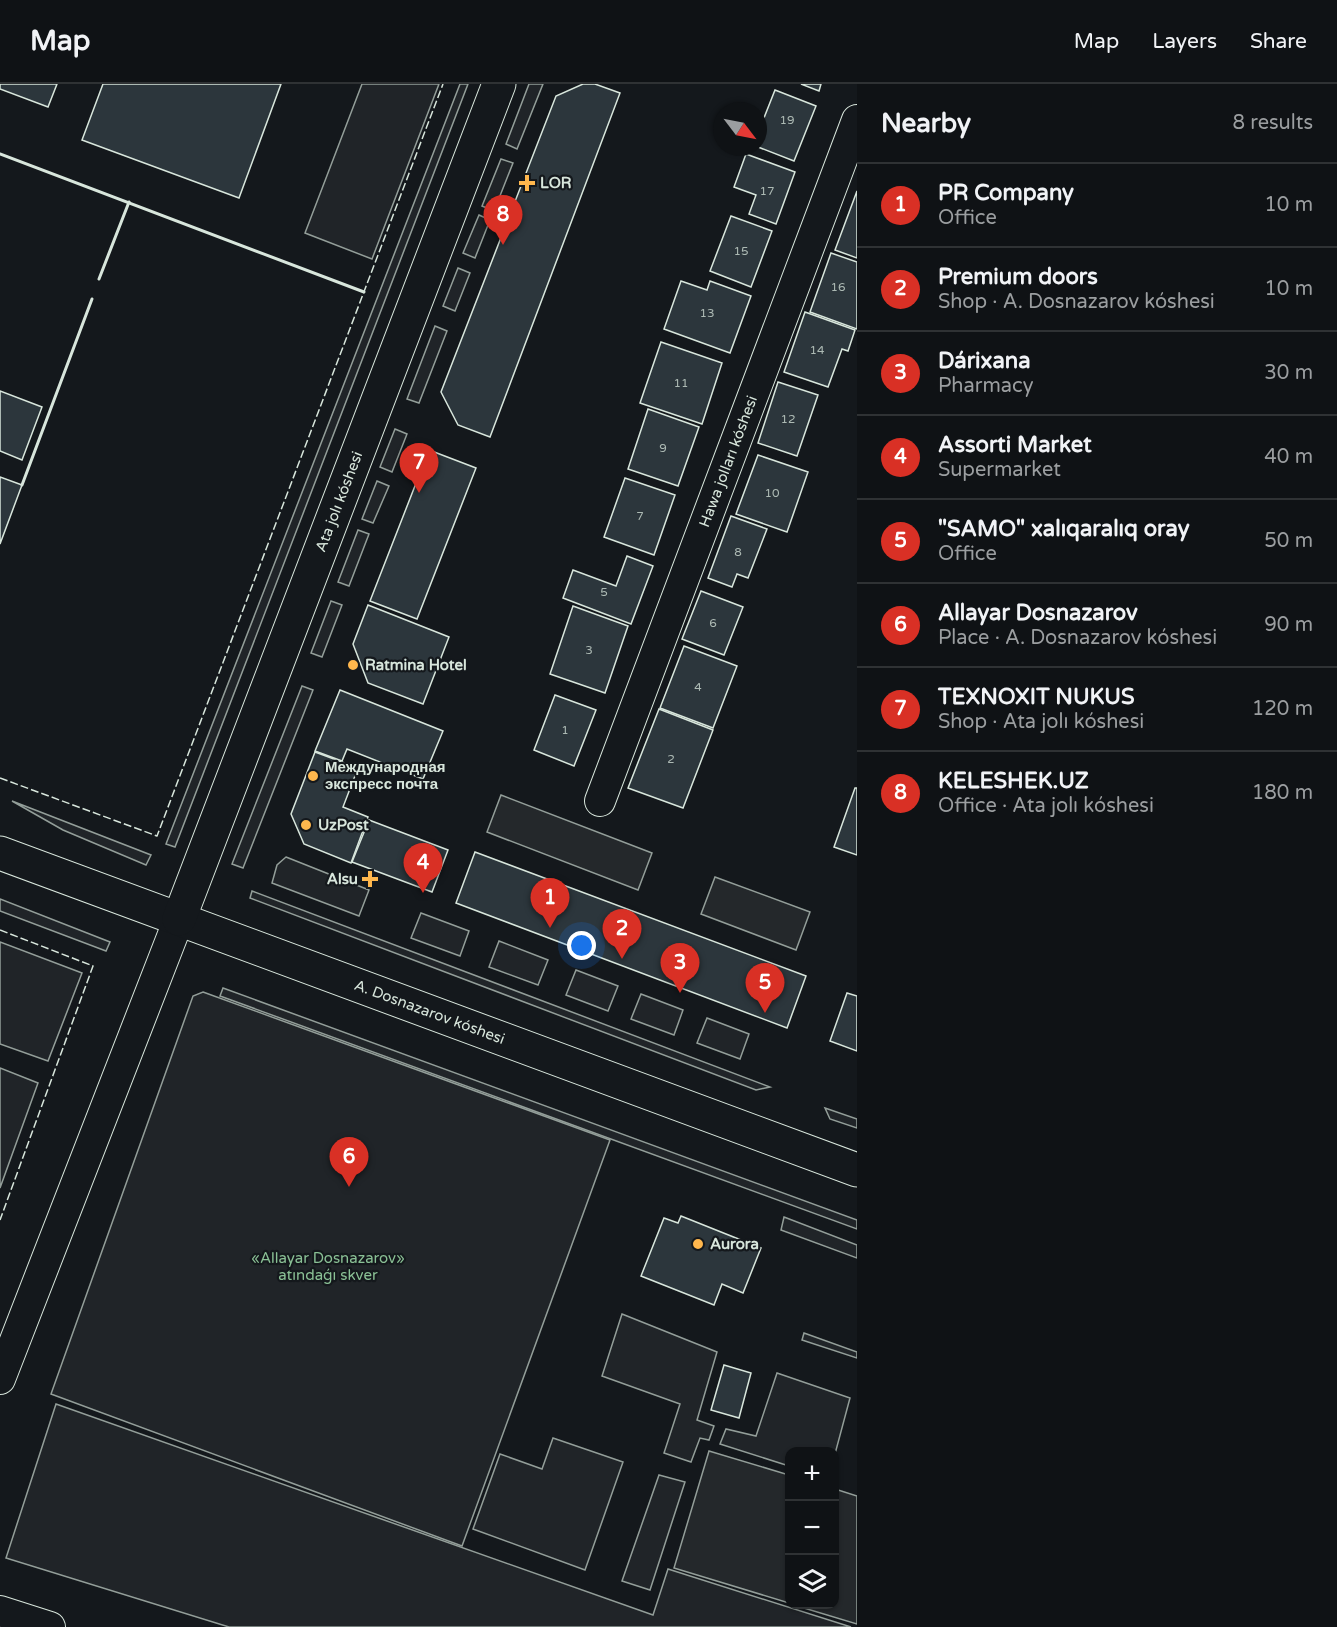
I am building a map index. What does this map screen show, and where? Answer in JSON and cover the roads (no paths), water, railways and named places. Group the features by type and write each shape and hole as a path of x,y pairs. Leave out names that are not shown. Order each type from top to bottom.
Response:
{"main road":[{"name":"Ata jolı kóshesi","path":"179,919 499,84"},
{"name":"A. Dosnazarov kóshesi","path":"0,853 857,1170"}],"street":[{"name":"Hawa jolları kóshesi","path":"600,801 857,120"},
{"path":"0,1379 179,919"},
{"path":"0,1611 50,1627"}],"place":[{"name":"LOR","path":"527,183"},
{"name":"KELESHEK.UZ","path":"503,245"},
{"name":"TEXNOXIT NUKUS","path":"419,493"},
{"name":"Ratmina Hotel","path":"353,665"},
{"name":"Международная экспресс почта","path":"313,776"},
{"name":"UzPost","path":"306,825"},
{"name":"Alsu","path":"370,879"},
{"name":"Assorti Market","path":"423,893"},
{"name":"PR Company","path":"550,928"},
{"name":"Premium doors","path":"622,959"},
{"name":"Dárixana","path":"680,993"},
{"name":"\"SAMO\" xalıqaralıq oray","path":"765,1013"},
{"name":"Allayar Dosnazarov","path":"349,1187"},
{"name":"Aurora","path":"698,1244"}],"park label":[{"name":"«Allayar Dosnazarov» atındaǵı skver","path":"328,1266"}]}
